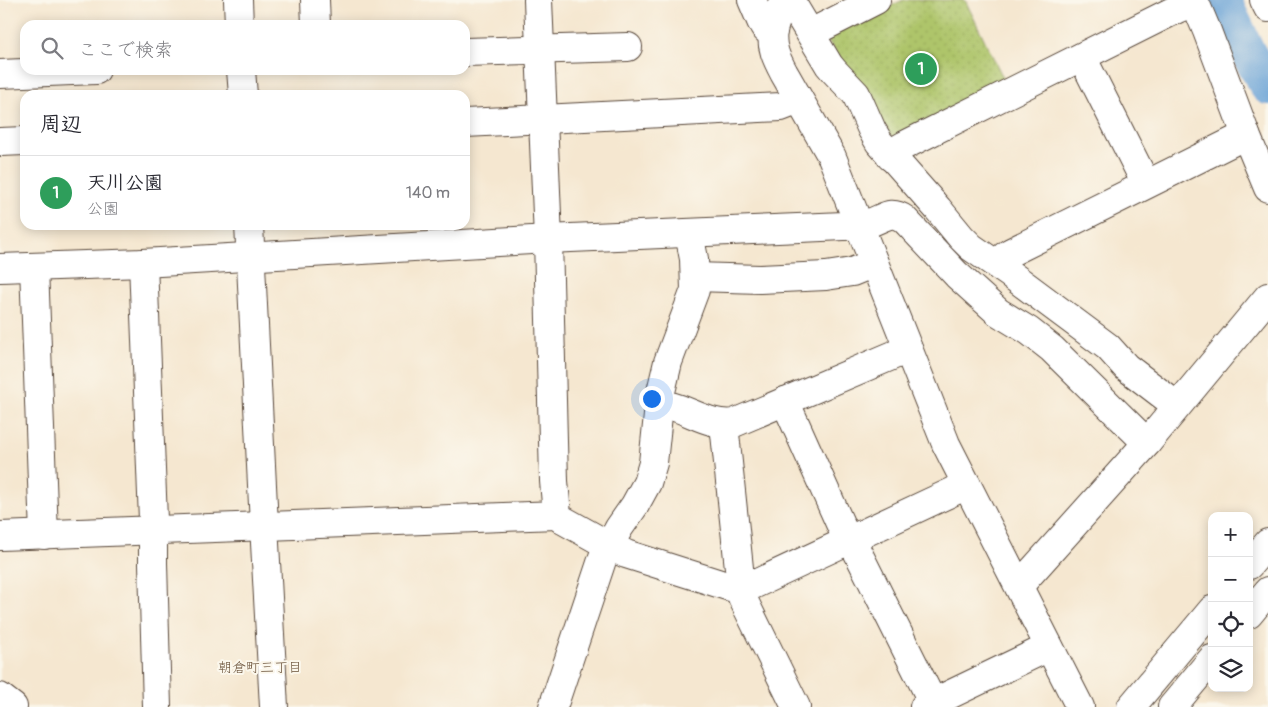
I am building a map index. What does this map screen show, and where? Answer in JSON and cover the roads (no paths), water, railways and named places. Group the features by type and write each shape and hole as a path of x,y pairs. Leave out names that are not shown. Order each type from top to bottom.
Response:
{"street":[{"path":"238,0 239,20"},
{"path":"315,0 316,20"},
{"path":"538,0 548,239 554,481 557,514 563,520 626,554 730,588 741,588 753,585 967,484"},
{"path":"752,0 760,21 766,29 773,31"},
{"path":"784,0 773,31 773,46 778,60 832,157 946,444 1080,707"},
{"path":"790,0 834,71 856,94 879,142 961,237 971,247 1108,347 1126,367 1177,406"},
{"path":"811,32 876,0"},
{"path":"1264,0 1268,8"},
{"path":"891,157 898,149 905,145 1194,1 1268,188"},
{"path":"470,52 628,47"},
{"path":"1082,57 1146,184"},
{"path":"0,74 20,73"},
{"path":"241,75 243,90"},
{"path":"470,123 781,107 799,100"},
{"path":"999,266 1005,256 1011,252 1246,135"},
{"path":"0,142 20,141"},
{"path":"0,268 143,264 548,239 860,224 894,214 904,219 957,275 998,312 1030,331 1052,349 1147,443"},
{"path":"249,230 274,707"},
{"path":"553,707 603,557 619,528 635,505 651,472 659,404 668,362 695,290 694,259 689,233"},
{"path":"143,264 158,707"},
{"path":"695,277 760,279 826,276 852,272 874,264"},
{"path":"34,267 44,535"},
{"path":"1019,586 1147,443 1268,297"},
{"path":"659,404 672,406 711,422 734,424 908,349"},
{"path":"785,401 842,528 857,550 929,705 1049,647"},
{"path":"724,424 742,597 796,707"},
{"path":"0,536 557,514"},
{"path":"1253,560 1268,542"},
{"path":"1253,609 1268,591"},
{"path":"1131,707 1208,615"},
{"path":"1172,707 1208,664"},
{"path":"0,697 13,707"}],"waterway":[{"path":"1223,0 1248,53 1268,87"}],"place":[{"name":"天川公園","path":"921,69"}],"district":[{"name":"朝倉町三丁目","path":"260,667"}]}
